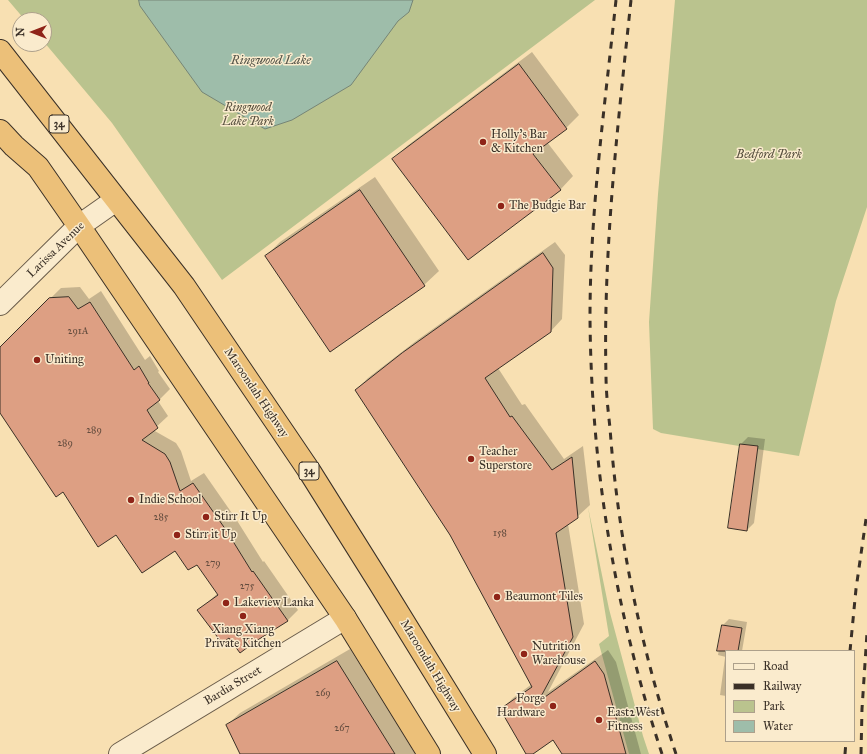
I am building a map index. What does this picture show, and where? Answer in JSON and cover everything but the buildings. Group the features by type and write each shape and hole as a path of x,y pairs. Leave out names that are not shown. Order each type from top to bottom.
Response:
{"highway":[{"name":"Maroondah Highway","path":"0,51 184,286 310,472 484,754"},
{"path":"0,131 14,146 38,167 79,226 345,618 429,754"}],"street":[{"name":"Larissa Avenue","path":"0,304 79,226 116,200"},
{"name":"Bardia Street","path":"120,754 345,618"}],"green space":[{"name":"Ringwood Lake Park","path":"8,0 595,0 222,280 112,123 52,52 52,12 18,12"},
{"name":"Bedford Park","path":"675,0 867,0 867,207 836,301 799,456 661,433 653,429 649,322 658,194"},
{"path":"588,507 609,609 649,754 629,754 599,644 609,636"}],"water":[{"name":"Ringwood Lake","path":"139,0 413,0 409,12 398,21 351,85 292,120 265,129 202,92 140,6"}],"railway":[{"path":"616,0 595,198 590,317 591,373 601,483 619,592 645,700 662,754"},
{"path":"631,0 612,187 607,281 606,388 614,470 625,552 652,674 676,754"},
{"path":"850,650 856,589 867,512"},
{"path":"861,754 862,709 867,633"},
{"path":"845,754 846,742"}],"place":[{"name":"Holly's Bar & Kitchen","path":"483,142"},
{"name":"The Budgie Bar","path":"501,206"},
{"name":"Uniting","path":"37,360"},
{"name":"Teacher Superstore","path":"471,459"},
{"name":"Indie School","path":"131,500"},
{"name":"Stirr It Up","path":"206,517"},
{"name":"Stirr it Up","path":"177,535"},
{"name":"Beaumont Tiles","path":"497,597"},
{"name":"Lakeview Lanka","path":"226,603"},
{"name":"Xiang Xiang Private Kitchen","path":"243,616"},
{"name":"Nutrition Warehouse","path":"524,654"},
{"name":"Forge Hardware","path":"553,706"},
{"name":"East2West Fitness","path":"599,720"}]}
